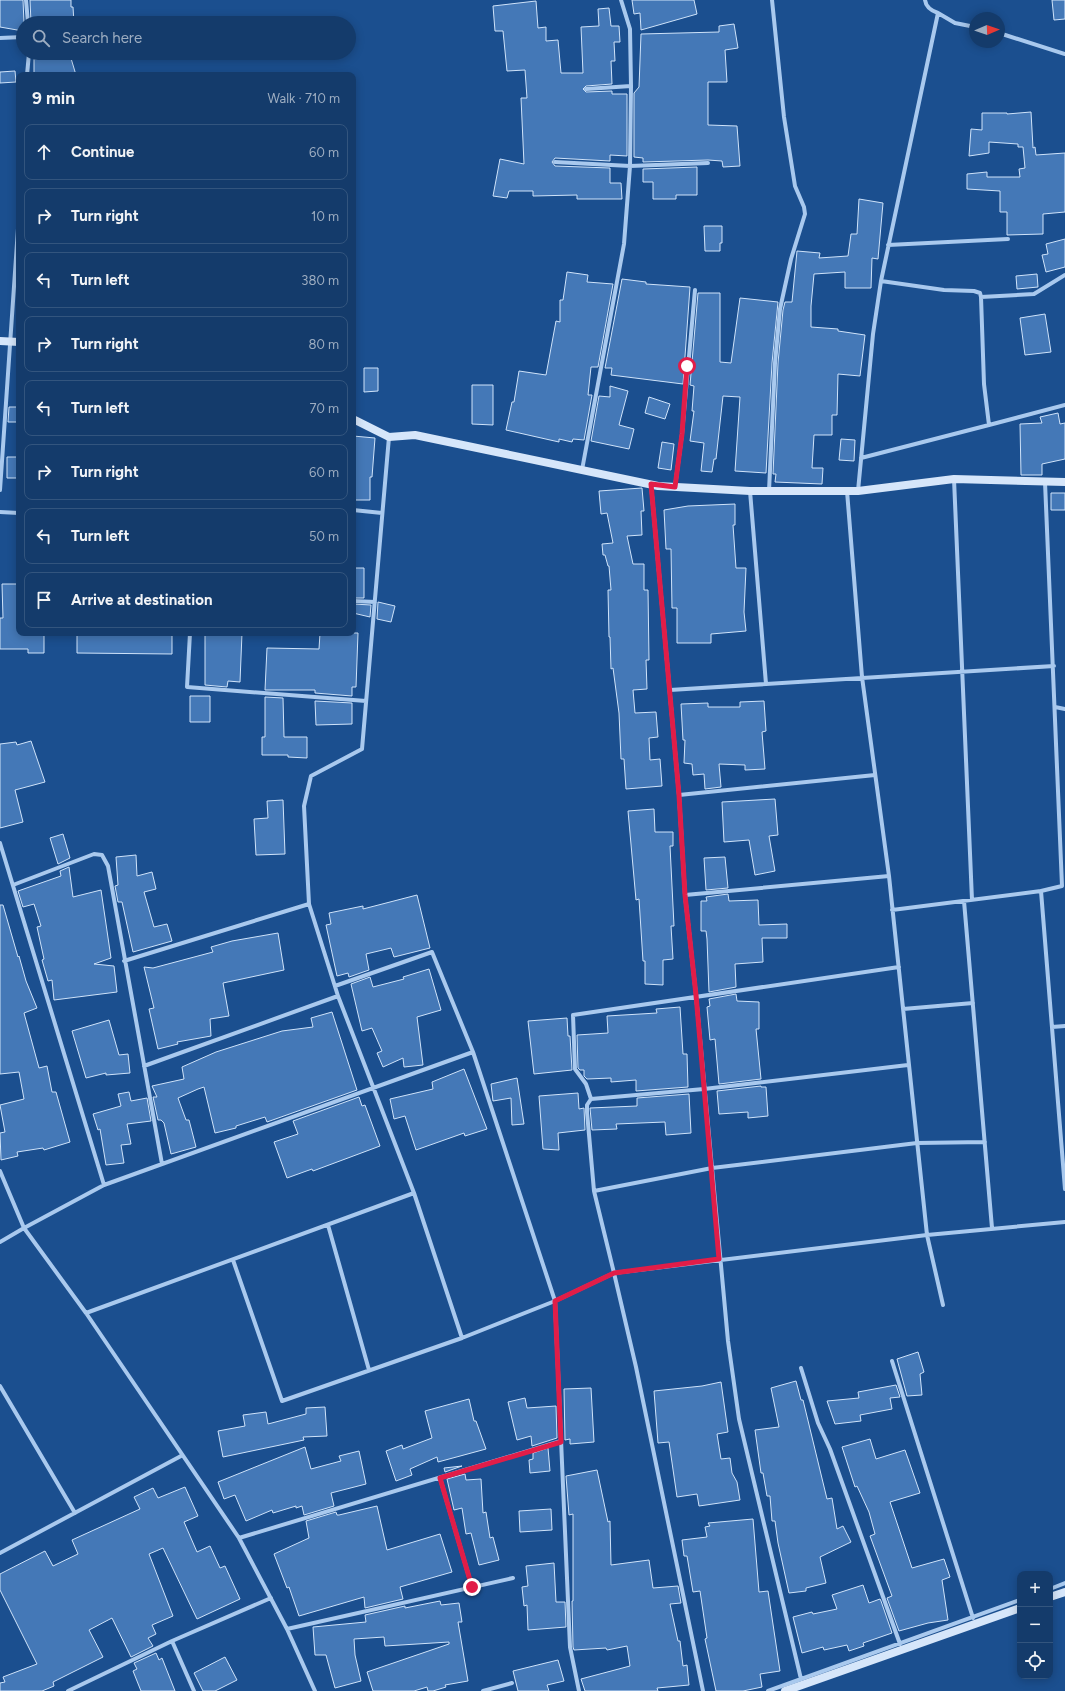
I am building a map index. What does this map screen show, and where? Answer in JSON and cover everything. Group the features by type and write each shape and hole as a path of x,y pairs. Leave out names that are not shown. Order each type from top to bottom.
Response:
{"street":[{"path":"26,0 27,16"},
{"path":"582,470 624,244 630,166 631,86 630,29 621,0"},
{"path":"769,491 775,363 780,309 791,259 805,214 804,207 795,186 784,117 772,0"},
{"path":"926,0 926,4 932,11 955,23 969,26"},
{"path":"858,491 873,334 888,245 938,13"},
{"path":"1005,34 1065,54"},
{"path":"0,38 16,37"},
{"path":"27,72 28,60"},
{"path":"586,89 631,86"},
{"path":"555,162 630,166 708,163"},
{"path":"888,245 1008,239"},
{"path":"981,297 1034,294 1065,275"},
{"path":"882,281 944,290 974,291 980,293 984,384 989,425"},
{"path":"675,487 682,434 694,290"},
{"path":"0,490 2,441 15,342 16,310"},
{"path":"0,341 15,342"},
{"path":"861,458 1065,405"},
{"path":"356,421 389,437 415,435 651,484 675,487 750,491 858,491 954,479 1065,482"},
{"path":"389,437 362,749 311,776 304,806 309,904 338,996 414,1193 462,1338"},
{"path":"954,479 972,900"},
{"path":"892,910 1041,891 1063,885 1045,481"},
{"path":"651,484 679,795 685,895 696,995 719,1259 739,1419 801,1679"},
{"path":"750,491 766,684"},
{"path":"847,491 862,677 889,876 927,1235 943,1305"},
{"path":"356,510 382,513"},
{"path":"0,512 16,514"},
{"path":"356,601 375,602"},
{"path":"190,636 187,687 366,701"},
{"path":"670,690 1054,666"},
{"path":"1055,707 1065,709"},
{"path":"679,795 875,775"},
{"path":"1059,822 1065,822"},
{"path":"0,843 104,1185"},
{"path":"13,885 94,854 102,855 108,866 162,1164"},
{"path":"685,895 889,876"},
{"path":"1041,891 1065,1189"},
{"path":"964,901 992,1228"},
{"path":"124,960 309,904"},
{"path":"335,986 432,952 473,1052 555,1301 570,1647 579,1691"},
{"path":"592,1099 586,1084 575,1069 573,1015 696,995 899,967"},
{"path":"144,1066 338,996"},
{"path":"903,1010 973,1003"},
{"path":"1052,1027 1065,1026"},
{"path":"0,1242 104,1185 473,1052"},
{"path":"703,1691 636,1366 594,1191 587,1105 592,1099 704,1089 908,1065"},
{"path":"594,1191 712,1168 917,1143 984,1142"},
{"path":"0,1170 24,1228 86,1313 239,1538 287,1629 315,1691"},
{"path":"86,1313 414,1193"},
{"path":"233,1260 282,1401 462,1338 555,1301 614,1273 719,1259 927,1235 1065,1222"},
{"path":"328,1224 370,1370"},
{"path":"892,1361 973,1618"},
{"path":"800,1368 818,1424 830,1449 900,1644"},
{"path":"0,1386 75,1513"},
{"path":"239,1538 561,1442"},
{"path":"0,1553 182,1456"},
{"path":"440,1478 472,1587"},
{"path":"287,1629 513,1578"},
{"path":"1053,1588 1065,1583"},
{"path":"1053,1596 1065,1592"},
{"path":"68,1691 172,1641 271,1598"},
{"path":"768,1691 1017,1601"},
{"path":"785,1691 1017,1609"},
{"path":"172,1641 194,1691"},
{"path":"483,1691 512,1683"}],"building":[{"path":"0,0 23,0 24,16 16,16 16,30 0,27"},
{"path":"30,0 71,0 74,16 31,16"},
{"path":"632,0 694,0 697,14 641,30 640,13 634,14"},
{"path":"1052,0 1065,0 1065,19 1054,20"},
{"path":"536,1 538,28 546,27 546,41 558,40 561,73 583,73 581,27 599,26 598,9 609,8 611,26 619,26 620,42 614,42 615,61 611,61 612,84 586,86 583,89 586,92 612,91 612,94 627,94 627,156 610,155 610,161 555,158 552,162 555,166 610,168 610,183 621,183 622,199 577,199 577,195 533,196 533,191 509,191 507,198 493,196 500,159 524,164 521,98 527,98 525,70 507,71 503,31 495,31 493,6"},
{"path":"734,24 738,48 725,50 727,82 708,82 708,125 737,126 740,166 723,167 722,161 708,160 643,162 643,158 634,157 634,93 639,87 641,34 719,32 719,26"},
{"path":"34,60 72,60 75,72 34,72"},
{"path":"15,71 16,82 0,83 0,72"},
{"path":"1031,112 1033,148 1035,147 1036,155 1065,153 1065,212 1043,214 1043,234 1007,235 1007,212 1000,212 1000,191 967,189 967,174 987,172 987,177 1020,177 1019,169 1025,168 1023,147 1018,147 1018,144 989,142 989,153 969,156 971,129 982,130 982,113 1007,114"},
{"path":"697,167 697,195 676,195 676,199 653,199 653,182 643,182 643,169"},
{"path":"859,199 883,203 878,259 872,258 871,288 845,288 845,272 814,274 811,327 838,329 838,331 865,335 860,376 838,374 837,415 832,415 832,435 814,435 812,468 823,468 822,484 775,482 776,474 773,474 778,363 783,310 785,302 792,302 797,251 820,253 819,258 848,256 851,234 857,234"},
{"path":"704,226 722,226 722,243 720,243 720,251 705,251"},
{"path":"1065,239 1065,267 1046,272 1042,255 1048,254 1046,244"},
{"path":"567,272 588,275 587,282 613,284 598,367 591,367 588,395 592,395 584,440 573,439 572,442 559,439 559,442 506,430 512,402 514,402 519,371 546,375 556,321 560,322 560,300 563,300"},
{"path":"1037,274 1038,287 1017,289 1016,276"},
{"path":"622,279 646,282 646,284 690,287 683,384 611,375 612,368 605,368"},
{"path":"698,293 720,293 720,362 731,363 740,298 778,302 772,363 766,473 735,471 740,397 723,396 716,459 714,459 712,472 701,471 704,443 690,441 694,411 692,411 694,386 690,385"},
{"path":"1045,314 1051,352 1025,355 1020,318"},
{"path":"364,368 378,368 378,391 364,392"},
{"path":"472,385 493,385 493,425 472,424"},
{"path":"610,386 628,391 619,425 634,429 629,449 591,441 599,396 610,397"},
{"path":"649,397 670,404 665,419 645,413"},
{"path":"9,407 16,407 16,422 8,422"},
{"path":"1058,413 1060,424 1065,423 1065,459 1042,464 1042,475 1021,475 1020,424 1042,423 1040,417"},
{"path":"356,436 375,438 372,477 370,477 370,500 356,500"},
{"path":"841,439 855,440 854,461 839,460"},
{"path":"662,442 674,444 671,470 658,468"},
{"path":"7,457 16,457 16,478 7,478"},
{"path":"642,488 644,511 641,511 642,535 627,536 633,564 644,564 644,590 648,590 649,660 646,660 647,689 633,690 635,713 656,712 658,737 649,738 650,760 660,759 662,786 626,789 624,759 621,759 619,713 613,668 611,669 608,590 611,590 609,566 605,555 603,555 602,544 613,543 607,513 601,514 599,491"},
{"path":"1051,493 1065,493 1065,510 1051,510"},
{"path":"735,504 735,525 733,525 736,568 746,568 744,612 746,631 711,634 711,643 677,643 677,608 672,608 671,549 666,549 664,510 688,506"},
{"path":"356,568 364,568 364,598 356,598"},
{"path":"2,584 16,584 16,636 44,636 44,653 28,653 28,649 0,649 0,618 3,618"},
{"path":"378,602 395,606 391,622 377,619"},
{"path":"356,604 371,605 370,617 356,614"},
{"path":"356,633 358,633 356,687 352,687 352,696 315,693 315,690 265,690 267,648 319,649 320,636 356,636"},
{"path":"77,636 172,636 172,654 77,653"},
{"path":"205,636 242,636 240,682 228,681 227,687 205,685"},
{"path":"190,696 210,696 210,722 190,722"},
{"path":"265,697 283,698 284,737 307,737 307,758 288,757 288,755 262,755 262,737 265,737"},
{"path":"315,701 352,703 352,724 316,725"},
{"path":"764,701 766,731 762,732 765,769 745,770 745,765 719,764 721,787 705,789 704,774 693,775 692,764 684,763 685,740 683,740 681,704 708,703 708,707 740,707 740,702"},
{"path":"31,741 45,782 15,790 23,822 0,828 0,744 16,742 17,745"},
{"path":"775,799 778,835 769,836 775,871 755,875 749,840 724,842 722,802"},
{"path":"283,800 285,854 256,855 254,819 268,818 267,801"},
{"path":"654,809 655,832 673,832 673,846 670,846 674,926 671,926 673,959 663,960 663,985 645,984 645,961 643,961 639,899 636,900 628,811"},
{"path":"63,834 70,858 58,864 50,838"},
{"path":"136,855 137,876 152,872 156,889 144,892 154,927 167,924 172,941 133,952 122,902 118,902 115,886 118,885 116,857"},
{"path":"725,857 728,888 706,890 704,858"},
{"path":"69,867 73,897 101,890 111,958 94,964 114,966 117,992 54,1000 52,980 48,981 42,960 44,959 37,927 41,926 34,904 23,907 18,891 61,876 60,871"},
{"path":"728,894 729,901 758,900 759,925 787,924 787,938 762,938 763,962 735,964 736,987 709,992 707,939 706,931 701,931 701,901 707,901 706,897"},
{"path":"417,895 430,948 394,957 391,948 366,954 369,970 349,977 348,973 337,976 326,925 331,924 329,913 363,906 363,909"},
{"path":"0,905 3,905 18,957 19,956 26,981 37,1008 24,1013 39,1068 47,1066 52,1092 56,1092 70,1142 44,1150 43,1148 17,1152 18,1156 1,1160 0,1133 5,1132 0,1105 24,1099 19,1072 0,1074"},
{"path":"278,933 284,970 223,983 229,1016 210,1019 211,1036 177,1042 178,1044 158,1049 149,1009 154,1008 144,967 153,968 213,952 211,947 232,941"},
{"path":"429,969 441,1010 417,1017 423,1065 404,1067 403,1058 383,1067 377,1053 382,1051 372,1028 362,1031 351,984 370,977 373,987 404,979 403,977"},
{"path":"736,994 737,1001 759,1002 759,1029 756,1029 761,1079 719,1084 715,1039 710,1040 707,1007 710,1006 709,999"},
{"path":"680,1007 683,1054 687,1054 688,1087 636,1091 636,1080 611,1082 611,1078 587,1079 584,1076 584,1070 580,1070 578,1068 577,1035 608,1033 607,1016 657,1013 656,1009"},
{"path":"332,1012 357,1090 267,1122 265,1117 236,1126 236,1128 215,1133 204,1087 198,1089 178,1098 186,1120 189,1120 196,1147 171,1154 164,1123 161,1120 158,1120 153,1097 157,1097 152,1086 184,1079 182,1067 216,1052 282,1031 313,1027 311,1018"},
{"path":"567,1018 568,1036 570,1036 572,1070 534,1074 528,1021"},
{"path":"109,1020 119,1055 128,1054 130,1073 106,1075 106,1073 86,1078 72,1031"},
{"path":"464,1069 487,1129 465,1136 464,1133 416,1150 405,1116 394,1119 390,1099 433,1089 432,1082"},
{"path":"517,1078 524,1124 512,1125 511,1098 493,1101 491,1084"},
{"path":"761,1086 766,1087 768,1116 748,1118 748,1112 719,1114 717,1091"},
{"path":"129,1092 131,1101 147,1098 151,1121 127,1124 131,1144 121,1145 124,1163 106,1165 100,1129 98,1130 93,1114 121,1106 118,1094"},
{"path":"578,1093 579,1109 584,1108 585,1130 558,1133 559,1150 543,1149 539,1096"},
{"path":"689,1094 691,1133 666,1135 665,1122 616,1124 617,1129 592,1130 590,1108 637,1106 637,1098"},
{"path":"359,1097 362,1106 365,1105 380,1146 313,1171 312,1169 287,1178 274,1142 298,1134 293,1121"},
{"path":"918,1352 924,1372 920,1374 922,1395 907,1396 897,1359"},
{"path":"796,1381 801,1400 803,1400 827,1499 832,1498 837,1529 843,1526 851,1542 820,1557 826,1583 806,1588 806,1591 789,1593 778,1543 775,1521 772,1521 770,1496 767,1496 763,1473 761,1473 755,1430 779,1427 771,1388"},
{"path":"721,1382 728,1432 717,1434 721,1459 730,1458 732,1473 737,1482 740,1500 699,1506 697,1494 677,1497 669,1442 658,1443 654,1391 702,1386"},
{"path":"896,1385 900,1397 890,1398 892,1409 860,1415 861,1421 835,1424 827,1401 859,1398 858,1392"},
{"path":"591,1388 594,1442 570,1444 570,1439 565,1440 564,1389"},
{"path":"525,1398 527,1408 556,1406 557,1438 532,1446 531,1436 517,1440 508,1402"},
{"path":"469,1399 474,1421 476,1421 486,1449 438,1462 437,1457 410,1469 412,1475 396,1481 386,1451 402,1445 403,1449 432,1438 425,1411"},
{"path":"325,1407 327,1436 303,1437 304,1440 223,1457 218,1431 245,1426 243,1415 266,1412 268,1424 306,1414 306,1408"},
{"path":"870,1439 876,1459 905,1450 920,1493 890,1502 912,1568 944,1559 950,1577 942,1580 948,1620 928,1623 899,1631 887,1598 892,1596 870,1536 875,1534 869,1512 857,1486 855,1487 842,1447"},
{"path":"305,1447 311,1469 341,1461 339,1456 359,1451 366,1484 331,1493 334,1506 304,1515 302,1506 296,1508 296,1506 273,1513 272,1510 246,1521 235,1495 224,1499 218,1482"},
{"path":"548,1448 550,1471 530,1473 529,1460 533,1459 533,1453"},
{"path":"462,1466 445,1472 444,1468"},
{"path":"597,1470 608,1522 610,1521 611,1565 649,1560 653,1588 678,1586 681,1603 670,1604 678,1641 680,1641 683,1666 687,1665 689,1685 657,1688 658,1691 585,1691 581,1679 630,1666 627,1646 607,1650 606,1648 574,1650 573,1647 573,1514 569,1515 566,1476"},
{"path":"465,1474 466,1480 481,1479 483,1513 486,1512 490,1538 493,1537 499,1560 479,1565 471,1533 466,1534 462,1508 454,1510 447,1479"},
{"path":"185,1487 198,1516 184,1522 197,1552 210,1546 220,1568 225,1566 240,1599 197,1619 163,1548 149,1554 173,1616 152,1625 156,1634 148,1638 153,1646 131,1657 112,1618 89,1630 103,1657 53,1682 54,1686 42,1691 0,1691 0,1683 5,1682 3,1677 37,1664 0,1590 0,1574 45,1551 53,1566 78,1554 72,1540 140,1509 134,1497 153,1488 158,1498"},
{"path":"377,1506 387,1550 440,1534 452,1572 400,1587 403,1599 365,1608 364,1597 299,1616 289,1587 287,1588 274,1554 309,1538 306,1521 336,1512 337,1515 339,1515"},
{"path":"551,1509 552,1530 520,1532 519,1511"},
{"path":"753,1519 759,1592 768,1591 780,1671 760,1674 762,1687 743,1691 716,1691 705,1639 707,1638 700,1591 693,1592 687,1556 684,1556 682,1540 707,1537 705,1527 710,1526 708,1523"},
{"path":"554,1563 556,1602 565,1602 566,1627 528,1630 527,1605 524,1606 522,1587 528,1586 526,1566"},
{"path":"863,1585 869,1603 880,1599 892,1633 863,1643 864,1646 849,1651 847,1645 824,1650 823,1647 802,1653 793,1617 812,1612 813,1614 837,1609 832,1595"},
{"path":"440,1601 441,1605 459,1603 462,1622 458,1622 468,1681 445,1685 446,1687 433,1691 428,1691 427,1687 414,1691 373,1691 367,1672 449,1644 449,1642 385,1646 384,1637 354,1639 355,1655 361,1681 335,1688 326,1655 315,1655 313,1627 366,1622 365,1615 405,1606 405,1608"},
{"path":"156,1653 159,1660 162,1658 175,1691 141,1691 133,1671 137,1669 134,1663"},
{"path":"225,1657 237,1680 215,1691 203,1691 194,1673"},
{"path":"558,1660 564,1681 547,1685 549,1691 518,1691 513,1671"}],"route":[{"path":"472,1587 440,1478 561,1442 555,1301 614,1273 719,1259 696,995 685,895 679,795 651,484 675,487 682,434 687,366"}]}
